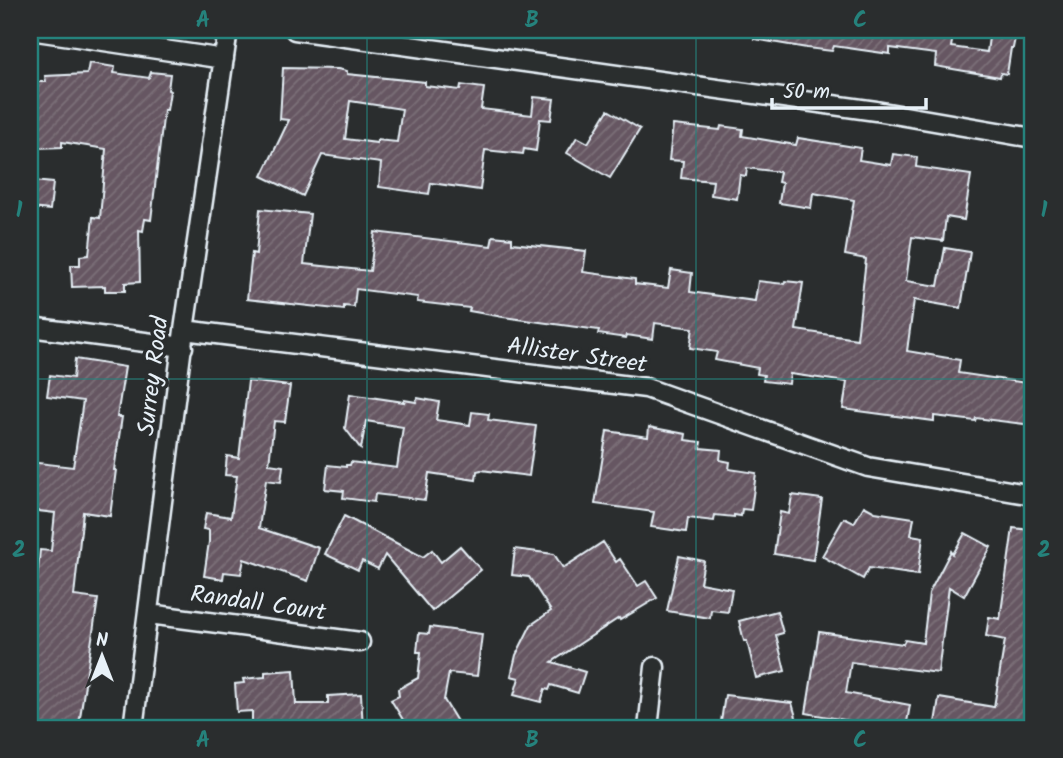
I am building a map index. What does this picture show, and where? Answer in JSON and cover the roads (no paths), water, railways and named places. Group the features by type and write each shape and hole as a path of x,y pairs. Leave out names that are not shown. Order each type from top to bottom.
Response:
{"street":[{"path":"30,30 224,59"},
{"name":"Surrey Road","path":"133,728 183,338 228,30"},
{"path":"295,30 876,111 1033,138"},
{"name":"Allister Street","path":"30,327 183,338 646,388 868,467 1033,495"},
{"name":"Randall Court","path":"149,614 360,642"},
{"path":"648,728 655,667"}]}
